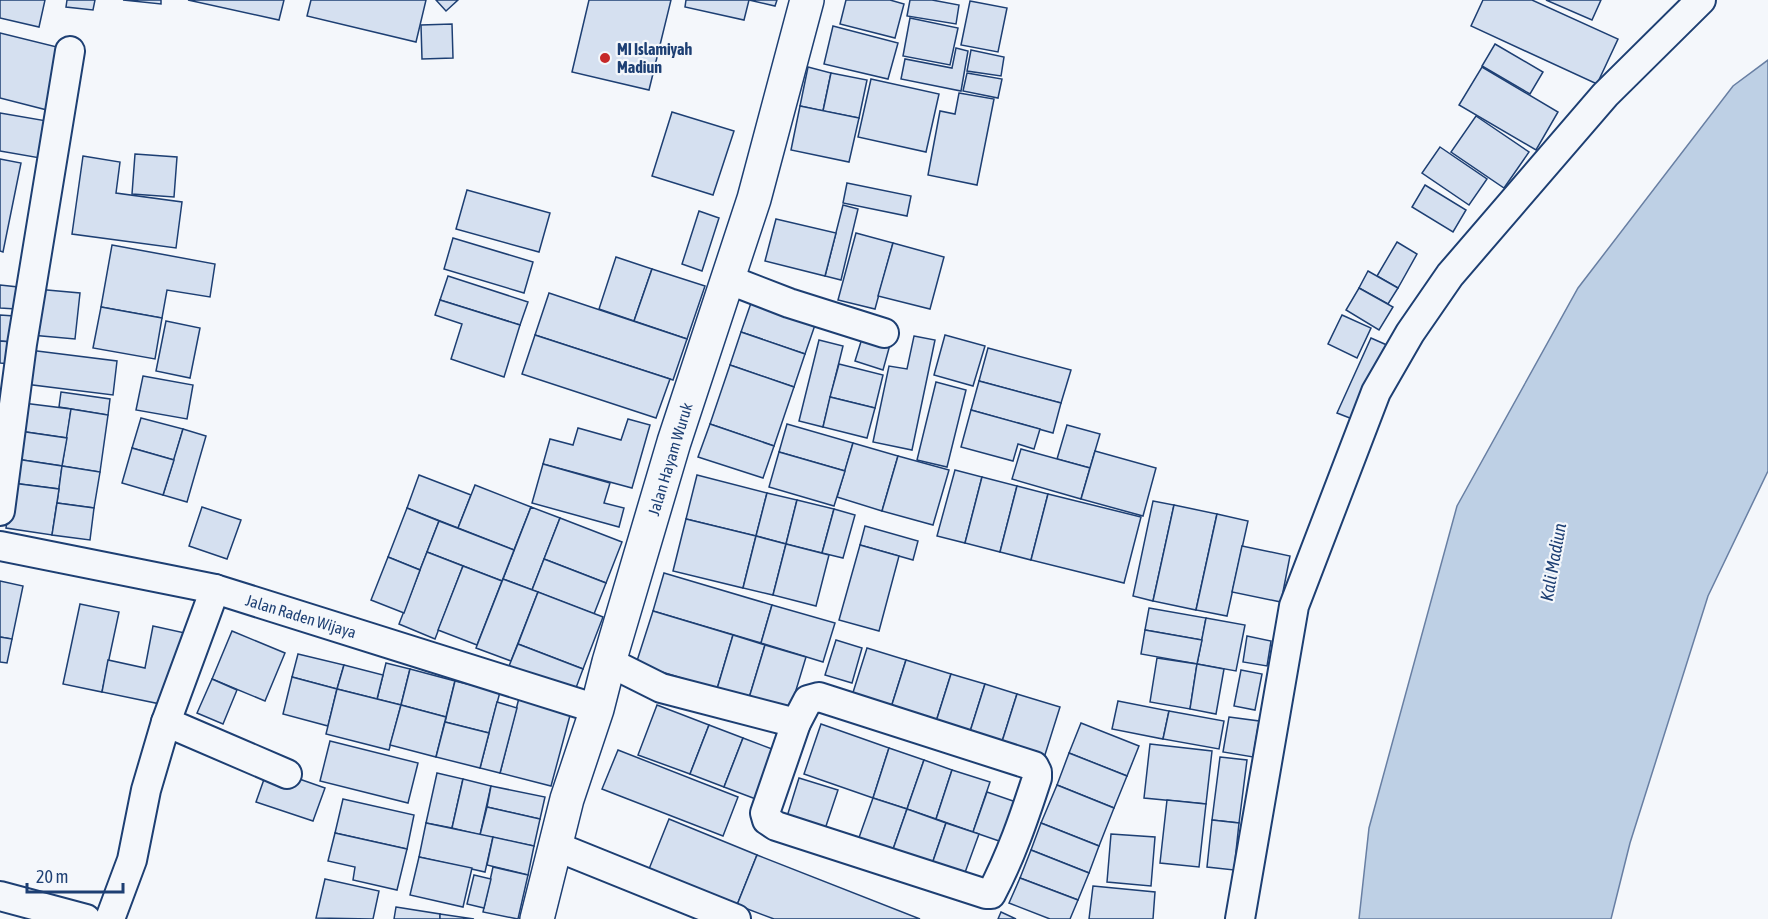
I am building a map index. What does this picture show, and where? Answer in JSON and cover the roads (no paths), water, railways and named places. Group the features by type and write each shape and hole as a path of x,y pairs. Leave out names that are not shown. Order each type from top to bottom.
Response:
{"main road":[{"name":"Jalan Hayam Wuruk","path":"537,919 567,799 597,709 674,441 754,199 807,0"}],"street":[{"path":"1240,919 1294,606 1376,393 1410,333 1450,275 1605,95 1701,0"},
{"path":"0,511 22,344 70,51"},
{"path":"727,279 789,303 884,333"},
{"name":"Jalan Raden Wijaya","path":"0,546 215,589 597,709"},
{"path":"110,919 132,860 146,790 166,722 215,589"},
{"path":"609,662 661,688 796,723"},
{"path":"819,697 1034,766 1037,772 1036,778 1020,830 1007,864 991,894 917,873 776,826 767,820 765,813 796,723 808,700 819,697"},
{"path":"166,722 287,774"},
{"path":"555,846 736,919"},
{"path":"0,896 86,919"}],"water":[{"name":"Kali Madiun","path":"1768,60 1768,471 1708,596 1630,843 1611,919 1359,919 1369,828 1457,506 1578,288 1733,86"}],"place":[{"name":"MI Islamiyah Madiun","path":"605,58"}]}
